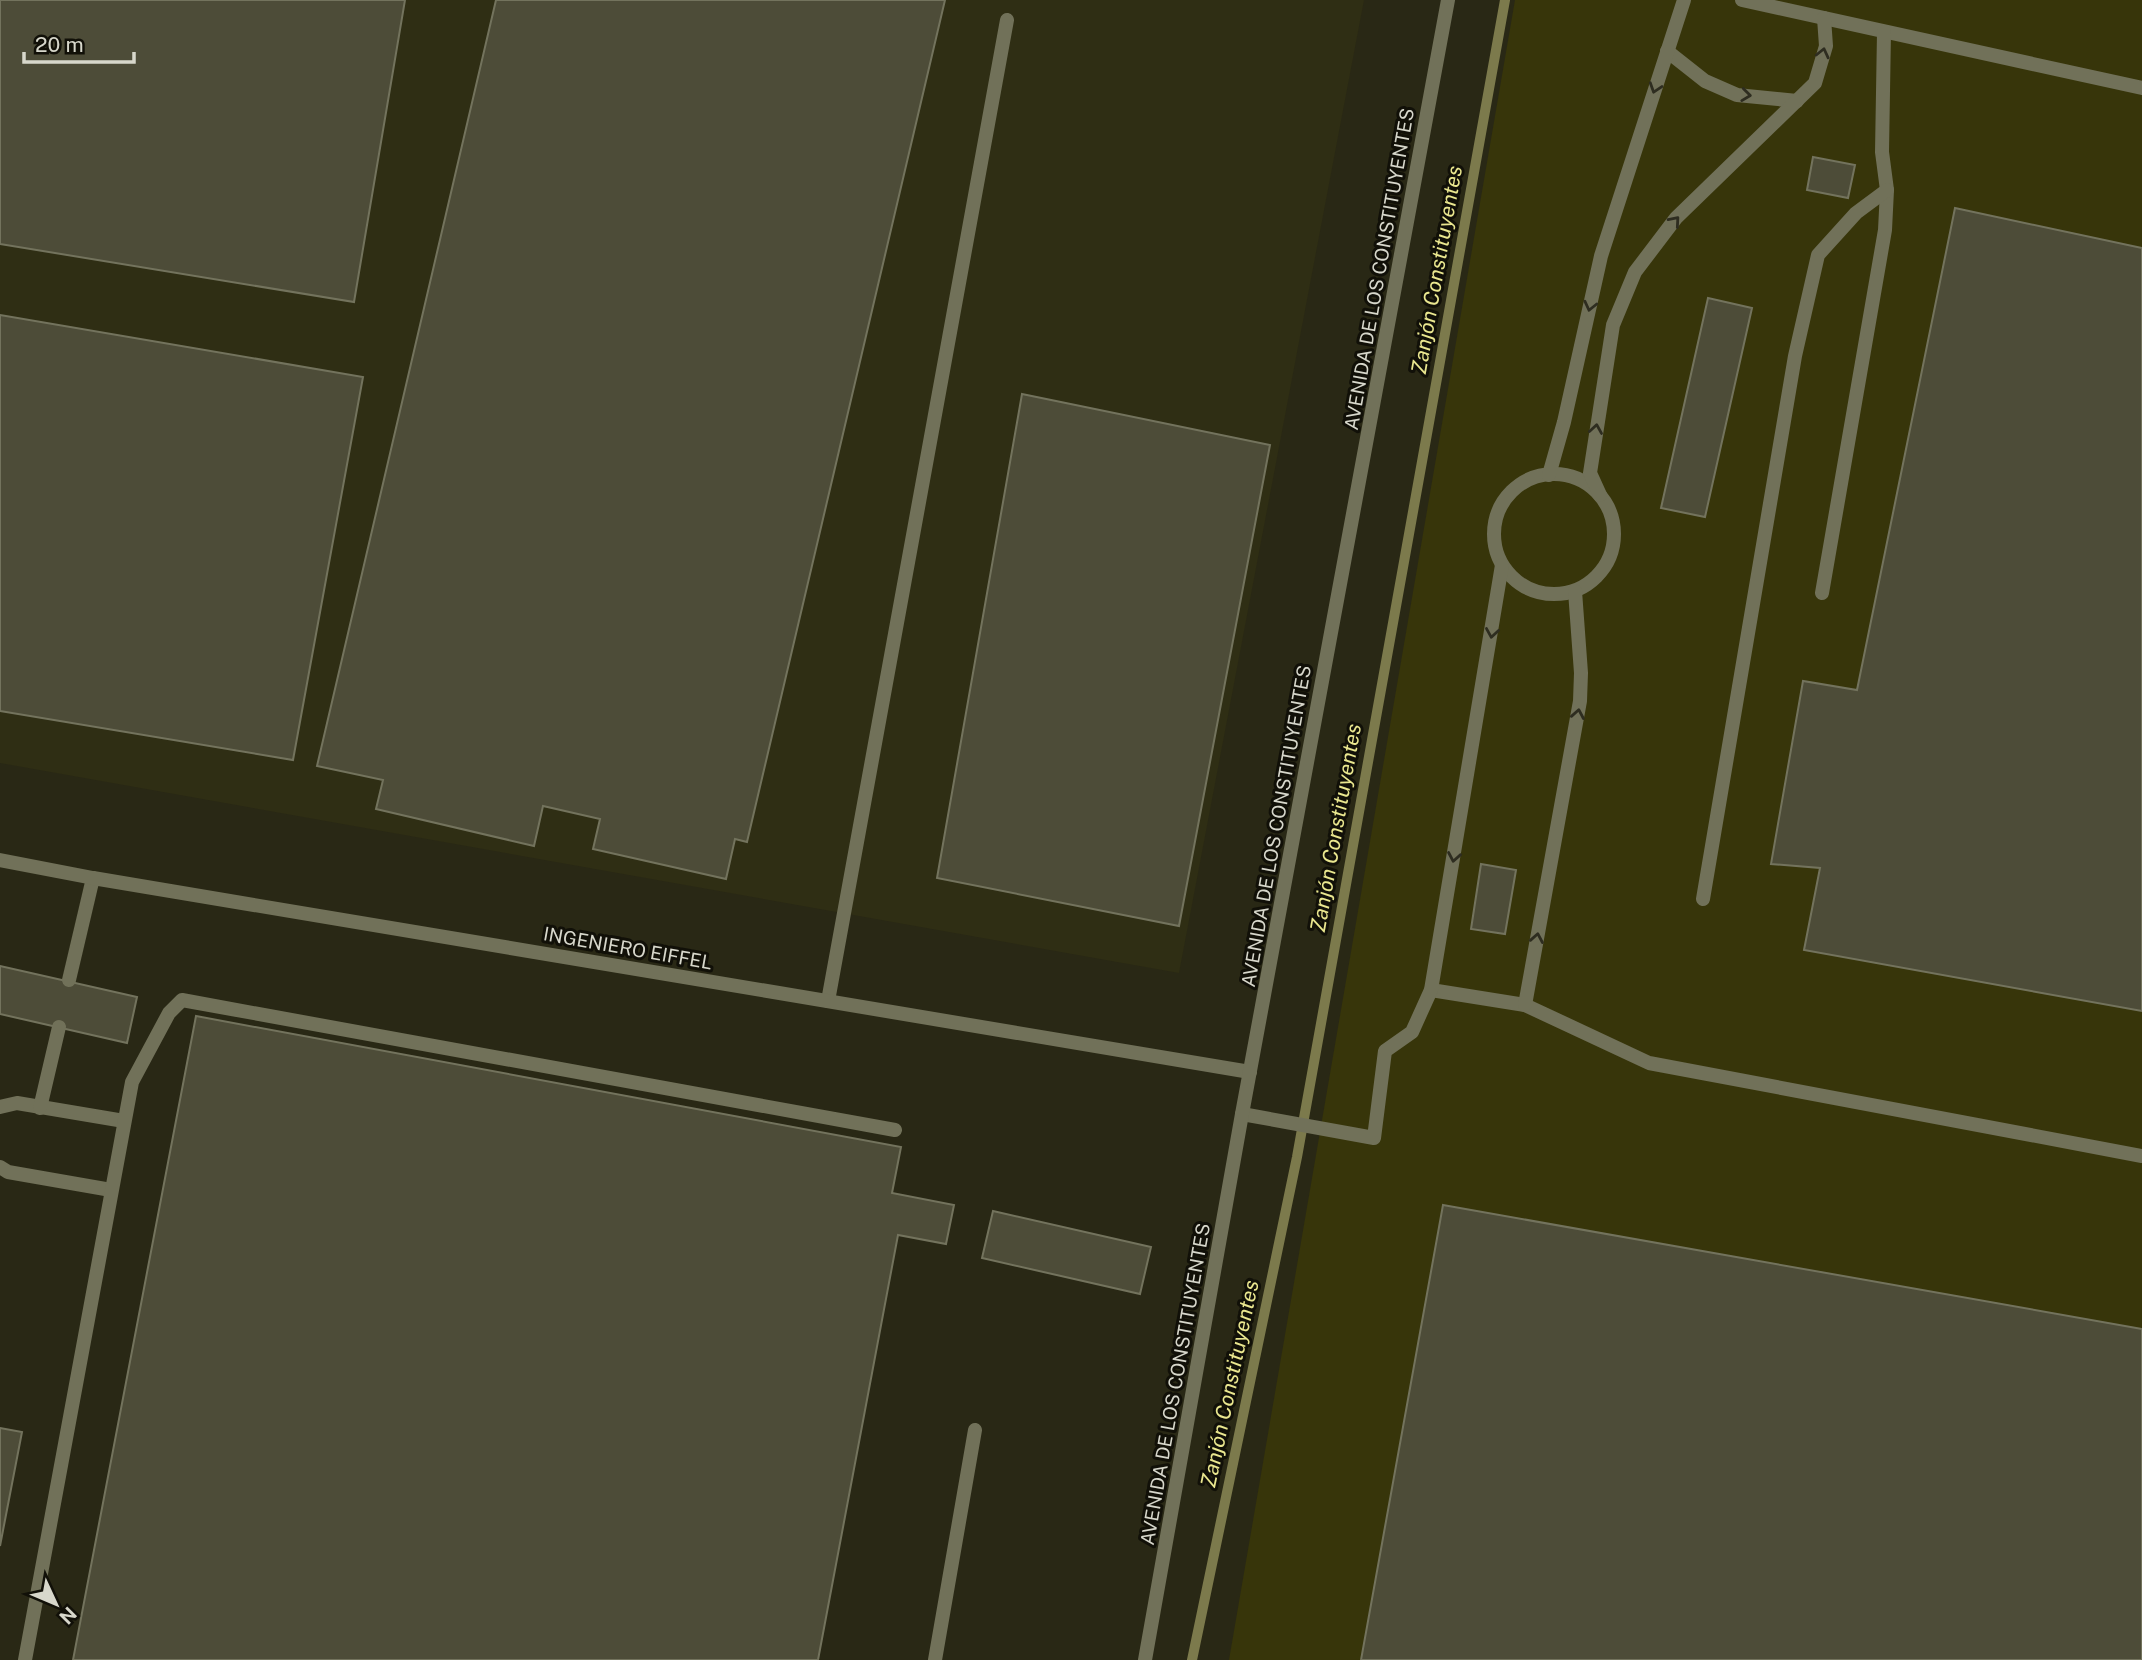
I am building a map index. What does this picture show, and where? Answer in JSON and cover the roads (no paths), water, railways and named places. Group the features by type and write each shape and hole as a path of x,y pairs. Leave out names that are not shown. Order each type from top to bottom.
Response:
{"street":[{"name":"AVENIDA DE LOS CONSTITUYENTES","path":"1145,1660 1242,1114 1448,0"},
{"path":"1549,475 1601,256 1684,0"},
{"path":"1742,0 2142,88"},
{"path":"1600,495 1590,473 1612,325 1635,272 1676,218 1815,83 1826,46 1824,18"},
{"path":"828,1001 1007,20"},
{"path":"1822,593 1885,230 1886,190 1882,152 1884,32"},
{"path":"1667,51 1705,81 1737,95 1797,101"},
{"path":"1703,899 1795,355 1818,255 1856,213 1886,190"},
{"path":"1549,475 1575,478 1600,495 1607,504 1614,523 1614,545 1607,565 1593,580 1575,591 1554,595 1534,592 1516,581 1502,565 1495,545 1495,524 1502,505 1515,488 1533,478 1549,475"},
{"path":"1242,1114 1374,1138 1385,1051 1412,1032 1431,990 1502,565"},
{"path":"1525,1005 1580,701 1581,673 1575,591"},
{"name":"INGENIERO EIFFEL","path":"0,860 93,878 1250,1072"},
{"path":"69,980 93,878"},
{"path":"1431,990 1525,1005 1649,1063 2142,1156"},
{"path":"25,1660 132,1082 169,1013 181,1000 895,1130"},
{"path":"40,1108 59,1027"},
{"path":"0,1107 17,1103 124,1121"},
{"path":"0,1167 8,1172 111,1190"},
{"path":"935,1660 975,1430"}],"waterway":[{"name":"Zanjón Constituyentes","path":"1192,1660 1297,1157 1505,0"}]}
